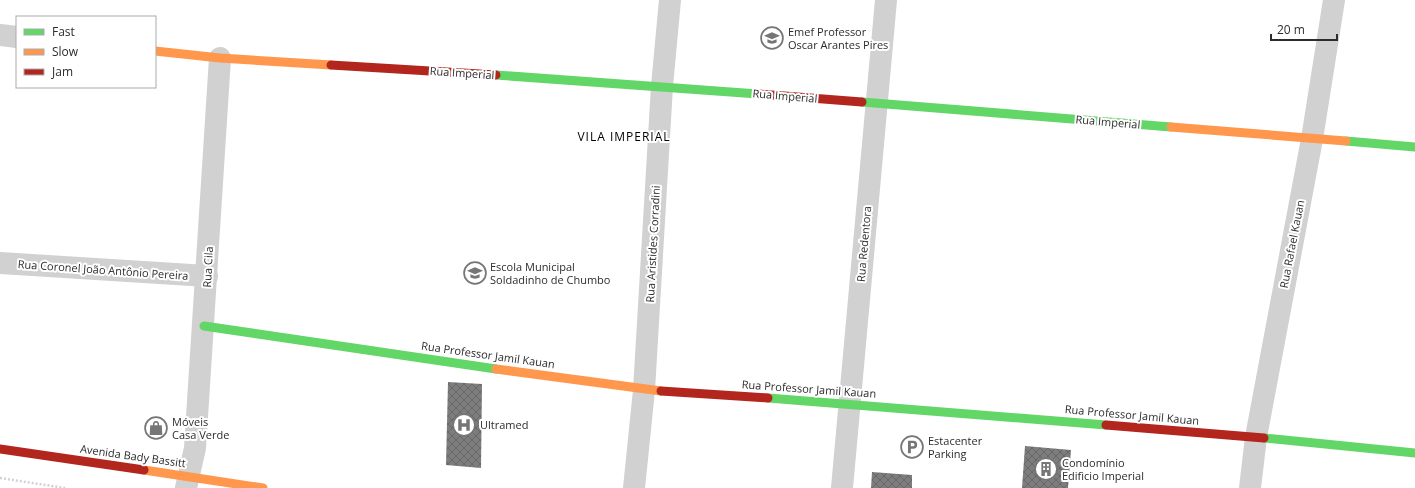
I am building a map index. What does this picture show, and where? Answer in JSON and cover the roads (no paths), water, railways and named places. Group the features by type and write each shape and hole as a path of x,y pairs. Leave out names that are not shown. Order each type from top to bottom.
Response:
{"street":[{"name":"Rua Aristides Corradini","path":"634,488 644,390 662,86 670,0"},
{"name":"Rua Redentora","path":"842,488 878,103 886,0"},
{"name":"Rua Rafael Kauan","path":"1250,488 1256,437 1312,139 1334,0"},
{"path":"0,35 16,37"},
{"name":"Rua Imperial","path":"156,51 220,58 662,86 1415,147"},
{"name":"Rua Cila","path":"188,482 195,448 220,58"},
{"name":"Rua Coronel João Antônio Pereira","path":"0,263 207,276"},
{"name":"Rua Professor Jamil Kauan","path":"204,326 644,390 849,403 1256,437 1415,453"},
{"name":"Avenida Bady Bassitt","path":"0,448 188,482 263,488"}],"place":[{"name":"Emef Professor Oscar Arantes Pires","path":"772,38"},
{"name":"Escola Municipal Soldadinho de Chumbo","path":"475,273"},
{"name":"Ultramed","path":"464,425"},
{"name":"Móveis Casa Verde","path":"156,428"},
{"name":"Estacenter Parking","path":"912,447"},
{"name":"Condomínio Edifìcio Imperial","path":"1046,469"}],"district":[{"name":"VILA IMPERIAL","path":"624,137"}]}
